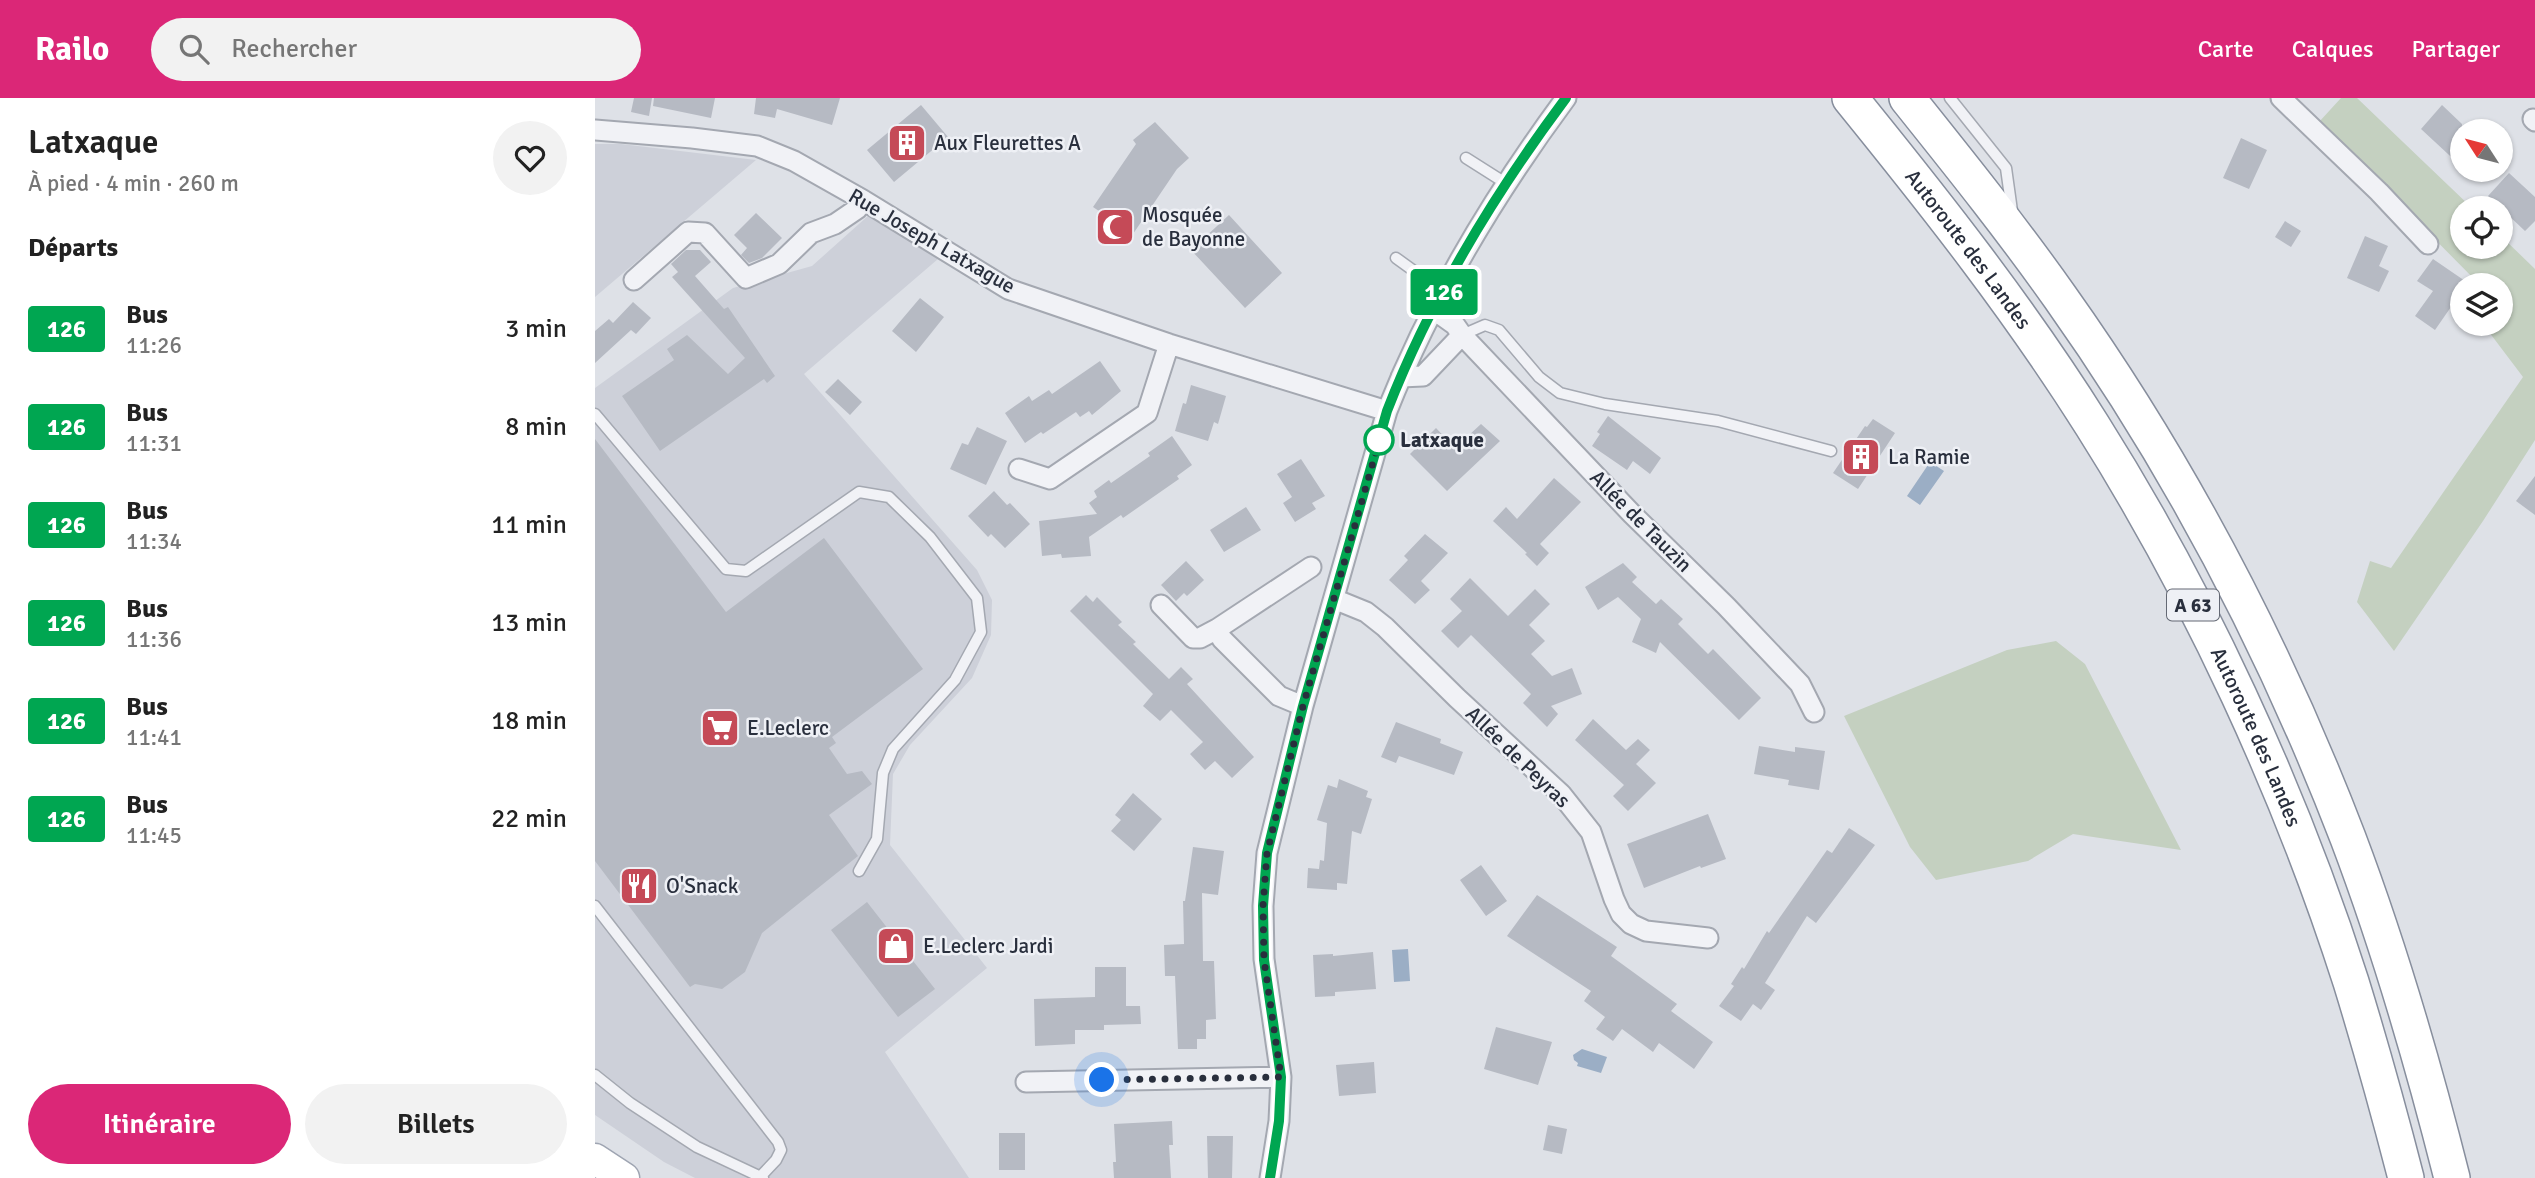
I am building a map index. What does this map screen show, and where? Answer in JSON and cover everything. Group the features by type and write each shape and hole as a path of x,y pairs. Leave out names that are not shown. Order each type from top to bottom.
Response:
{"highway":[{"name":"Autoroute des Landes","path":"1850,98 1953,224 2025,323 2093,426 2193,604 2246,714 2314,879 2357,1004 2406,1178"},
{"name":"Autoroute des Landes","path":"1907,98 2016,236 2129,401 2192,507 2249,614 2299,722 2347,838 2388,950 2425,1070 2452,1178"}],"main road":[{"path":"595,1159 624,1178"}],"street":[{"path":"1270,1178 1279,1121 1281,1077 1264,960 1263,906 1267,853 1303,706 1387,411 1401,377 1481,225 1566,98"},
{"path":"2281,98 2379,192 2428,244"},
{"name":"Rue Joseph Latxague","path":"595,130 757,146 794,161 863,200 1008,289 1169,344 1387,411"},
{"path":"634,280 688,232 705,233 746,278 779,264 811,233 835,224 857,209 863,200"},
{"name":"Allée de Tauzin","path":"1434,310 1455,325 1461,335 1632,514 1726,606 1800,684 1814,712"},
{"path":"1401,377 1423,376 1461,335"},
{"path":"1019,469 1050,479 1147,413 1169,344"},
{"path":"1161,605 1193,638 1200,638 1311,567"},
{"name":"Allée de Peyras","path":"1334,599 1366,612 1385,627 1561,794 1591,832 1613,899 1631,925 1646,931 1708,938"},
{"path":"1217,629 1222,639 1279,696 1303,706"},
{"path":"1026,1082 1281,1077"}],"lane":[{"path":"1949,98 2006,168 2016,236"},
{"path":"1466,158 1507,184"},
{"path":"1396,258 1443,293"},
{"path":"1461,335 1485,325 1499,330 1539,377 1560,393 1605,404 1718,421 1831,451"},
{"path":"595,414 726,569 746,571 859,492 889,497 930,537 977,598 981,632 955,680 893,748 883,773 877,839 859,871"},
{"path":"595,906 778,1142 781,1150 761,1177 697,1146 630,1103 595,1075"}],"shaded area":[{"path":"595,144 621,144 756,160 595,297"},
{"path":"869,215 938,259 804,374 977,570 992,600 991,635 972,678 910,745 893,774 890,845 987,968 885,1052 969,1178 695,1178 664,1162 595,1115 595,388 733,288 812,266"}],"green space":[{"path":"2341,98 2357,98 2459,196 2450,196 2450,255 2319,122"},
{"path":"2513,248 2535,269 2535,440 2394,651 2357,602 2370,561 2391,568 2523,377 2492,336 2513,336 2513,273 2468,273 2454,259 2513,259"},
{"path":"2056,641 2085,664 2181,850 2073,834 2028,861 1936,880 1910,847 1844,716 2007,650"}],"water":[{"path":"1930,462 1944,471 1920,505 1907,496"},
{"path":"1408,949 1410,981 1394,982 1392,950"},
{"path":"1582,1049 1607,1057 1601,1073 1577,1066 1573,1055"}],"building":[{"path":"634,98 652,98 649,116 631,112"},
{"path":"654,98 715,98 711,118 653,106"},
{"path":"756,98 840,98 832,125 777,109 775,118 754,114"},
{"name":"Aux Fleurettes A","path":"921,105 948,137 894,182 867,150"},
{"path":"2442,105 2457,119 2450,119 2450,156 2421,129"},
{"path":"1155,122 1189,158 1177,169 1133,234 1093,207 1136,144 1133,140"},
{"path":"2241,138 2267,150 2249,189 2223,178"},
{"path":"2513,177 2535,197 2535,221 2525,231 2513,220 2513,196 2488,196 2501,182 2513,182"},
{"path":"756,213 782,238 762,258 749,263 741,255 747,248 734,235"},
{"path":"1229,215 1282,273 1245,308 1191,250"},
{"path":"2285,221 2301,231 2291,247 2275,237"},
{"path":"2365,236 2388,246 2379,266 2389,271 2379,292 2347,278"},
{"path":"686,250 700,250 711,262 695,276 724,309 728,307 775,376 767,383 764,379 660,451 622,396 674,360 667,349 687,335 728,374 745,358 672,277 678,272 671,264"},
{"path":"2433,259 2453,273 2450,273 2450,308 2435,330 2415,316 2433,291 2417,281"},
{"path":"920,298 944,317 916,352 892,331"},
{"path":"633,302 651,318 636,334 631,330 595,363 595,331 609,319 613,323"},
{"path":"1100,361 1121,391 1092,415 1089,411 1080,417 1076,412 1025,443 1005,413 1029,396 1032,401 1049,390 1052,394"},
{"path":"838,379 862,402 850,415 825,392"},
{"path":"1191,385 1226,396 1218,424 1214,422 1208,441 1175,431"},
{"path":"1608,416 1661,458 1650,474 1633,461 1627,470 1592,446 1600,434 1597,432"},
{"name":"La Ramie","path":"1873,419 1895,433 1858,489 1833,473 1865,426"},
{"path":"1481,424 1500,441 1447,491 1410,454 1436,428 1455,448"},
{"path":"977,427 1007,441 986,485 950,469 962,443 968,445"},
{"path":"1172,436 1192,465 1177,476 1179,479 1123,518 1121,515 1089,537 1091,556 1042,556 1039,521 1097,514 1089,503 1097,497 1094,491 1109,480 1111,483 1150,456 1148,453"},
{"name":"E.Leclerc","path":"595,439 726,612 824,538 923,669 832,737 836,743 829,748 847,774 862,771 872,784 829,815 858,856 762,933 745,972 722,989 695,984 690,987 595,861"},
{"path":"1301,459 1325,496 1312,503 1316,509 1295,522 1283,503 1292,497 1277,474"},
{"path":"2535,476 2535,515 2516,501"},
{"path":"1554,478 1581,502 1540,544 1549,553 1537,566 1493,521 1506,507 1517,519"},
{"path":"994,491 1030,524 1005,548 991,534 988,537 968,516"},
{"path":"1246,507 1261,530 1224,552 1210,530"},
{"path":"1425,534 1448,553 1421,581 1430,590 1415,604 1389,580 1408,560 1404,556"},
{"path":"1186,561 1204,580 1187,596 1184,593 1176,601 1161,585"},
{"path":"1623,563 1637,577 1632,582 1656,604 1661,599 1683,619 1678,624 1708,654 1713,649 1761,698 1739,720 1660,642 1656,653 1632,642 1641,619 1618,597 1598,610 1585,587"},
{"path":"1470,578 1508,616 1535,589 1550,604 1529,625 1545,641 1531,654 1552,676 1572,668 1582,694 1551,706 1558,714 1547,727 1523,703 1531,694 1471,635 1458,648 1441,631 1462,611 1450,599"},
{"path":"1086,595 1093,602 1097,597 1122,622 1118,625 1136,642 1133,644 1169,679 1181,667 1193,679 1187,684 1254,757 1232,778 1215,761 1205,770 1190,754 1203,742 1171,710 1160,721 1143,706 1153,694 1070,611"},
{"path":"1593,719 1626,750 1638,739 1650,750 1636,764 1656,783 1628,811 1613,796 1624,785 1575,740"},
{"path":"1396,722 1441,739 1440,743 1463,752 1454,775 1399,756 1396,763 1381,757"},
{"path":"1759,746 1795,752 1795,747 1825,751 1819,790 1788,785 1789,780 1754,774"},
{"path":"1339,779 1368,791 1366,797 1372,799 1361,834 1352,831 1347,884 1337,883 1337,890 1307,888 1308,868 1319,869 1320,860 1324,861 1327,823 1317,820 1328,785 1337,788"},
{"path":"1133,793 1162,819 1134,851 1111,831 1121,820 1115,815"},
{"path":"1708,814 1726,859 1644,888 1627,844"},
{"path":"1849,828 1875,845 1816,923 1807,916 1765,983 1775,990 1761,1010 1753,1004 1741,1021 1719,1006 1734,986 1731,984 1827,850 1832,853"},
{"path":"1193,847 1224,851 1218,895 1202,893 1203,961 1214,961 1216,1019 1206,1020 1206,1039 1197,1039 1197,1049 1178,1049 1175,976 1165,976 1164,945 1184,944 1183,901"},
{"path":"1481,865 1507,901 1486,916 1460,880"},
{"path":"1537,895 1617,947 1611,956 1677,1004 1671,1011 1713,1042 1694,1069 1659,1043 1653,1052 1622,1029 1613,1041 1596,1029 1605,1017 1584,1001 1591,991 1507,936"},
{"path":"867,902 935,989 898,1017 831,930"},
{"path":"1373,952 1376,989 1335,992 1335,996 1315,997 1313,955"},
{"path":"1095,967 1126,967 1126,1006 1140,1006 1141,1024 1104,1025 1104,1030 1075,1030 1075,1044 1035,1046 1034,999 1095,997"},
{"path":"1496,1027 1552,1042 1538,1085 1484,1069"},
{"path":"1374,1062 1376,1093 1339,1096 1336,1065"},
{"path":"1172,1121 1173,1145 1169,1145 1171,1178 1114,1178 1114,1124"},
{"path":"1548,1125 1567,1129 1562,1154 1543,1150"},
{"path":"999,1133 1025,1133 1025,1170 999,1170"},
{"path":"1207,1136 1233,1136 1232,1178 1208,1178"}],"bus line":[{"name":"126","path":"1270,1178 1279,1121 1281,1077 1264,960 1263,906 1267,853 1303,706 1387,411 1401,377 1481,225 1541,131 1566,98"}],"place":[{"name":"Aux Fleurettes A","path":"907,143"},
{"name":"Mosquée de Bayonne","path":"1115,227"},
{"name":"Latxaque","path":"1379,440"},
{"name":"La Ramie","path":"1861,457"},
{"name":"E.Leclerc","path":"720,728"},
{"name":"O'Snack","path":"639,886"},
{"name":"E.Leclerc Jardi","path":"896,946"}],"route":[{"path":"1102,1080 1281,1077 1264,960 1263,906 1267,853 1303,706 1380,438 1379,440"}]}
